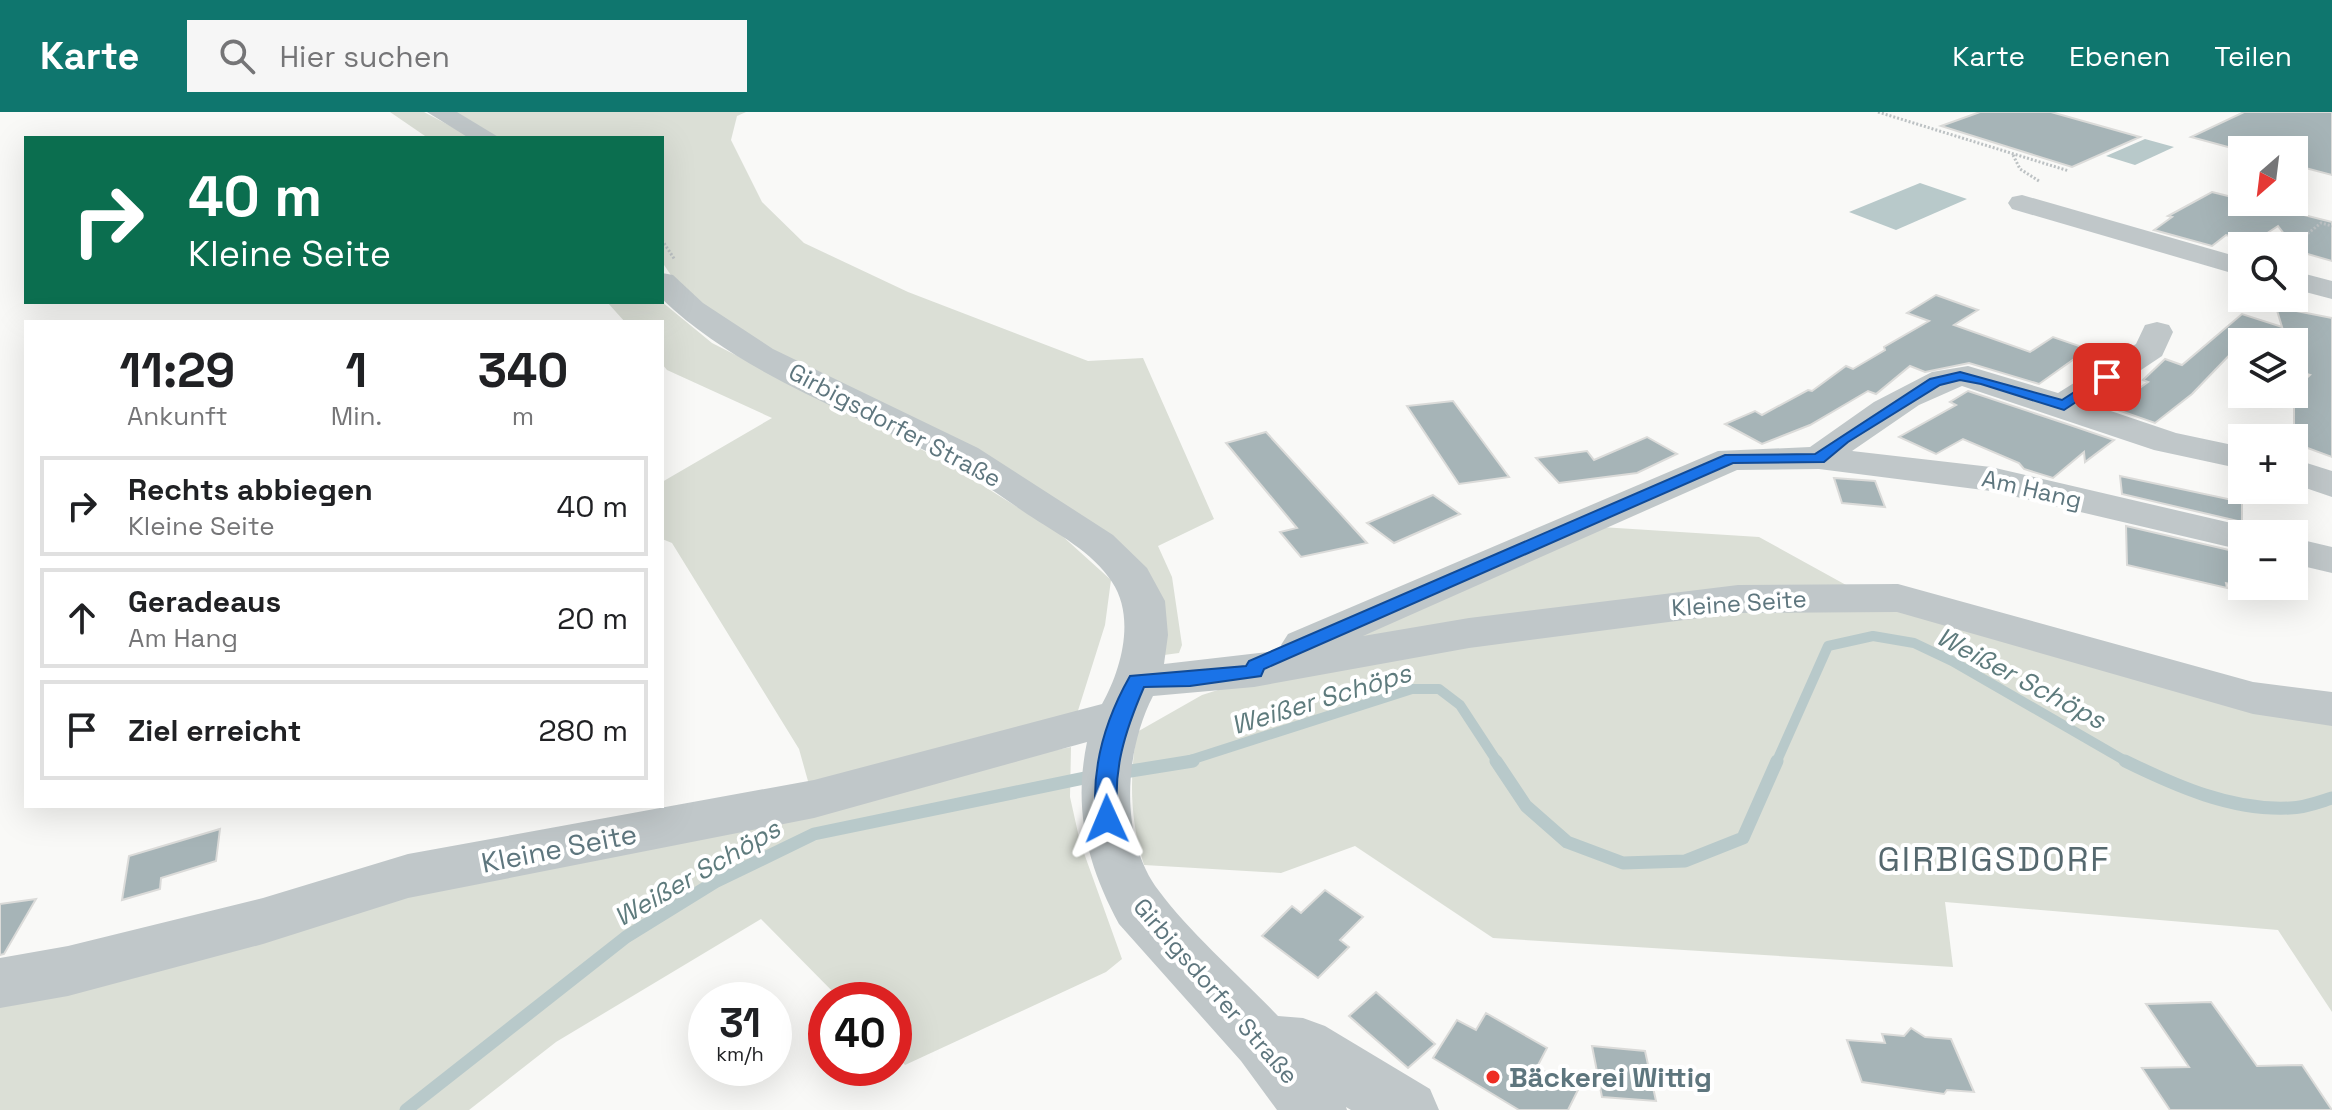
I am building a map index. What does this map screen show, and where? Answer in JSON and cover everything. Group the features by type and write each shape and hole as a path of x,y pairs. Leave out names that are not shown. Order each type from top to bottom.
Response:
{"street":[{"path":"439,112 484,136"},
{"path":"2022,203 2228,263"},
{"name":"Girbigsdorfer Straße","path":"664,284 681,302 740,345 957,453 1075,527 1121,565 1140,592 1147,631 1123,711 1104,792 1110,846 1123,883 1139,908 1263,1042 1315,1110"},
{"path":"2308,284 2332,290"},
{"path":"2064,405 2150,349 2157,332"},
{"path":"1819,458 1843,439 1935,382 1960,376 2064,405 2167,442 2228,455"},
{"name":"Am Hang","path":"1254,671 1256,665 1731,459 1819,458 1991,479 2228,535"},
{"path":"2308,476 2332,485"},
{"path":"2308,554 2332,560"},
{"name":"Kleine Seite","path":"0,983 68,971 263,921 408,876 814,799 1123,711 1190,679 1254,671 1469,633 1738,599 1898,598 2253,698 2332,709"},
{"path":"1263,1042 1303,1046 1407,1110"}],"path":[{"path":"1878,112 2069,171"},
{"path":"2308,233 2321,223 2332,226"}],"shaded area":[{"path":"390,112 424,112 469,136 425,136"},
{"path":"449,112 746,112 737,116 731,140 762,202 804,243 908,292 1088,361 1143,358 1214,519 1158,546 1172,577 1182,645 1179,653 1164,655 1148,577 771,353 681,290 664,265 664,136 496,136"},
{"path":"2145,139 2174,147 2135,165 2106,156"},
{"path":"1920,183 1967,199 1896,230 1849,212"},
{"path":"609,304 664,304 712,343 942,460 1059,533 1111,580 1105,625 1070,736 821,797 1071,747 1070,797 1080,842 1122,959 1106,972 912,1062 912,982 823,982 761,919 556,1042 469,1110 0,1110 0,984 813,799 799,749 672,543 664,540 664,481 772,418 667,370 664,366 664,320 623,320"},
{"path":"1585,526 1759,537 1866,596 1470,635 1898,600 2332,711 2332,1012 2278,930 1945,902 1953,967 1493,938 1355,846 1281,873 1144,865 1132,799 1137,732 1202,695 1256,678"}],"building":[{"path":"1980,112 2051,112 2140,137 2072,167 1941,126"},
{"path":"2244,112 2332,112 2332,175 2308,169 2308,136 2228,136 2228,147 2191,137"},
{"path":"2212,192 2228,196 2228,216 2308,216 2332,222 2332,261 2308,254 2308,232 2283,232 2278,226 2269,232 2228,232 2228,236 2212,246 2154,230 2172,217 2168,216"},
{"path":"1936,295 1978,310 1954,325 2030,352 2053,337 2088,349 2039,384 1969,363 1925,372 1910,366 1876,394 1868,391 1810,425 1762,444 1725,424 1755,411 1762,415 1808,390 1812,391 1846,366 1853,369 1885,350 1884,347 1929,321 1907,313"},
{"path":"2278,312 2301,312 2332,318 2332,457 2308,448 2308,424 2294,424 2294,408 2308,408 2308,328 2228,328 2228,357 2192,394 2155,423 2112,408 2148,382 2143,380 2165,359 2182,365 2242,314 2282,327"},
{"path":"1968,391 2114,440 2085,462 2084,452 2053,478 2024,469 2019,463 1963,439 1936,454 1899,437 1956,405 1950,402"},
{"path":"1453,401 1509,477 1459,484 1407,406"},
{"path":"1266,432 1367,543 1301,557 1280,532 1297,528 1226,443"},
{"path":"1647,437 1677,454 1637,473 1559,483 1536,458 1587,451 1594,460"},
{"path":"2120,476 2228,499 2228,504 2242,504 2242,520 2233,520 2122,494"},
{"path":"1834,478 1875,481 1885,507 1842,503"},
{"path":"1433,495 1460,514 1394,543 1367,523"},
{"path":"2126,526 2228,550 2228,584 2227,588 2127,565"},
{"path":"220,829 216,861 161,878 160,889 122,900 129,856"},
{"path":"1325,890 1363,917 1340,940 1349,947 1318,978 1262,936 1292,906 1301,913"},
{"path":"36,899 4,954 0,955 0,904"},
{"path":"1376,992 1435,1044 1408,1068 1349,1016"},
{"path":"2211,1002 2257,1066 2302,1065 2332,1110 2170,1110 2142,1068 2189,1067 2146,1004"},
{"path":"1486,1013 1547,1048 1537,1067 1578,1090 1568,1110 1519,1110 1433,1058 1457,1020 1476,1030"},
{"path":"1911,1028 1925,1037 1951,1039 1974,1092 1947,1090 1944,1094 1862,1082 1847,1040 1885,1043 1882,1034 1904,1036"},
{"path":"1592,1046 1645,1051 1656,1101 1602,1097"}],"waterway":[{"name":"Weißer Schöps","path":"1776,763 1828,646 1873,636 1914,643 1952,661 2128,762"},
{"name":"Weißer Schöps","path":"1181,763 1412,689 1439,689 1460,705 1498,763"},
{"name":"Weißer Schöps","path":"1181,763 1193,761"},
{"name":"Weißer Schöps","path":"1496,761 1526,806 1567,842 1623,863 1685,861 1743,838 1777,761"},
{"name":"Weißer Schöps","path":"2128,762 2184,788 2247,805 2295,808 2332,798"},
{"name":"Weißer Schöps","path":"1118,773 1181,763"},
{"name":"Weißer Schöps","path":"406,1110 626,937 715,882 814,834 1094,776"}],"place":[{"name":"Bäckerei Wittig","path":"1493,1077"}],"district":[{"name":"GIRBIGSDORF","path":"1994,859"}],"route":[{"path":"1107,819 1104,792 1113,737 1119,716 1137,681 1190,679 1254,671 1256,665 1731,459 1819,458 1843,439 1935,382 1960,376 1984,380 2064,405 2107,377"}]}
